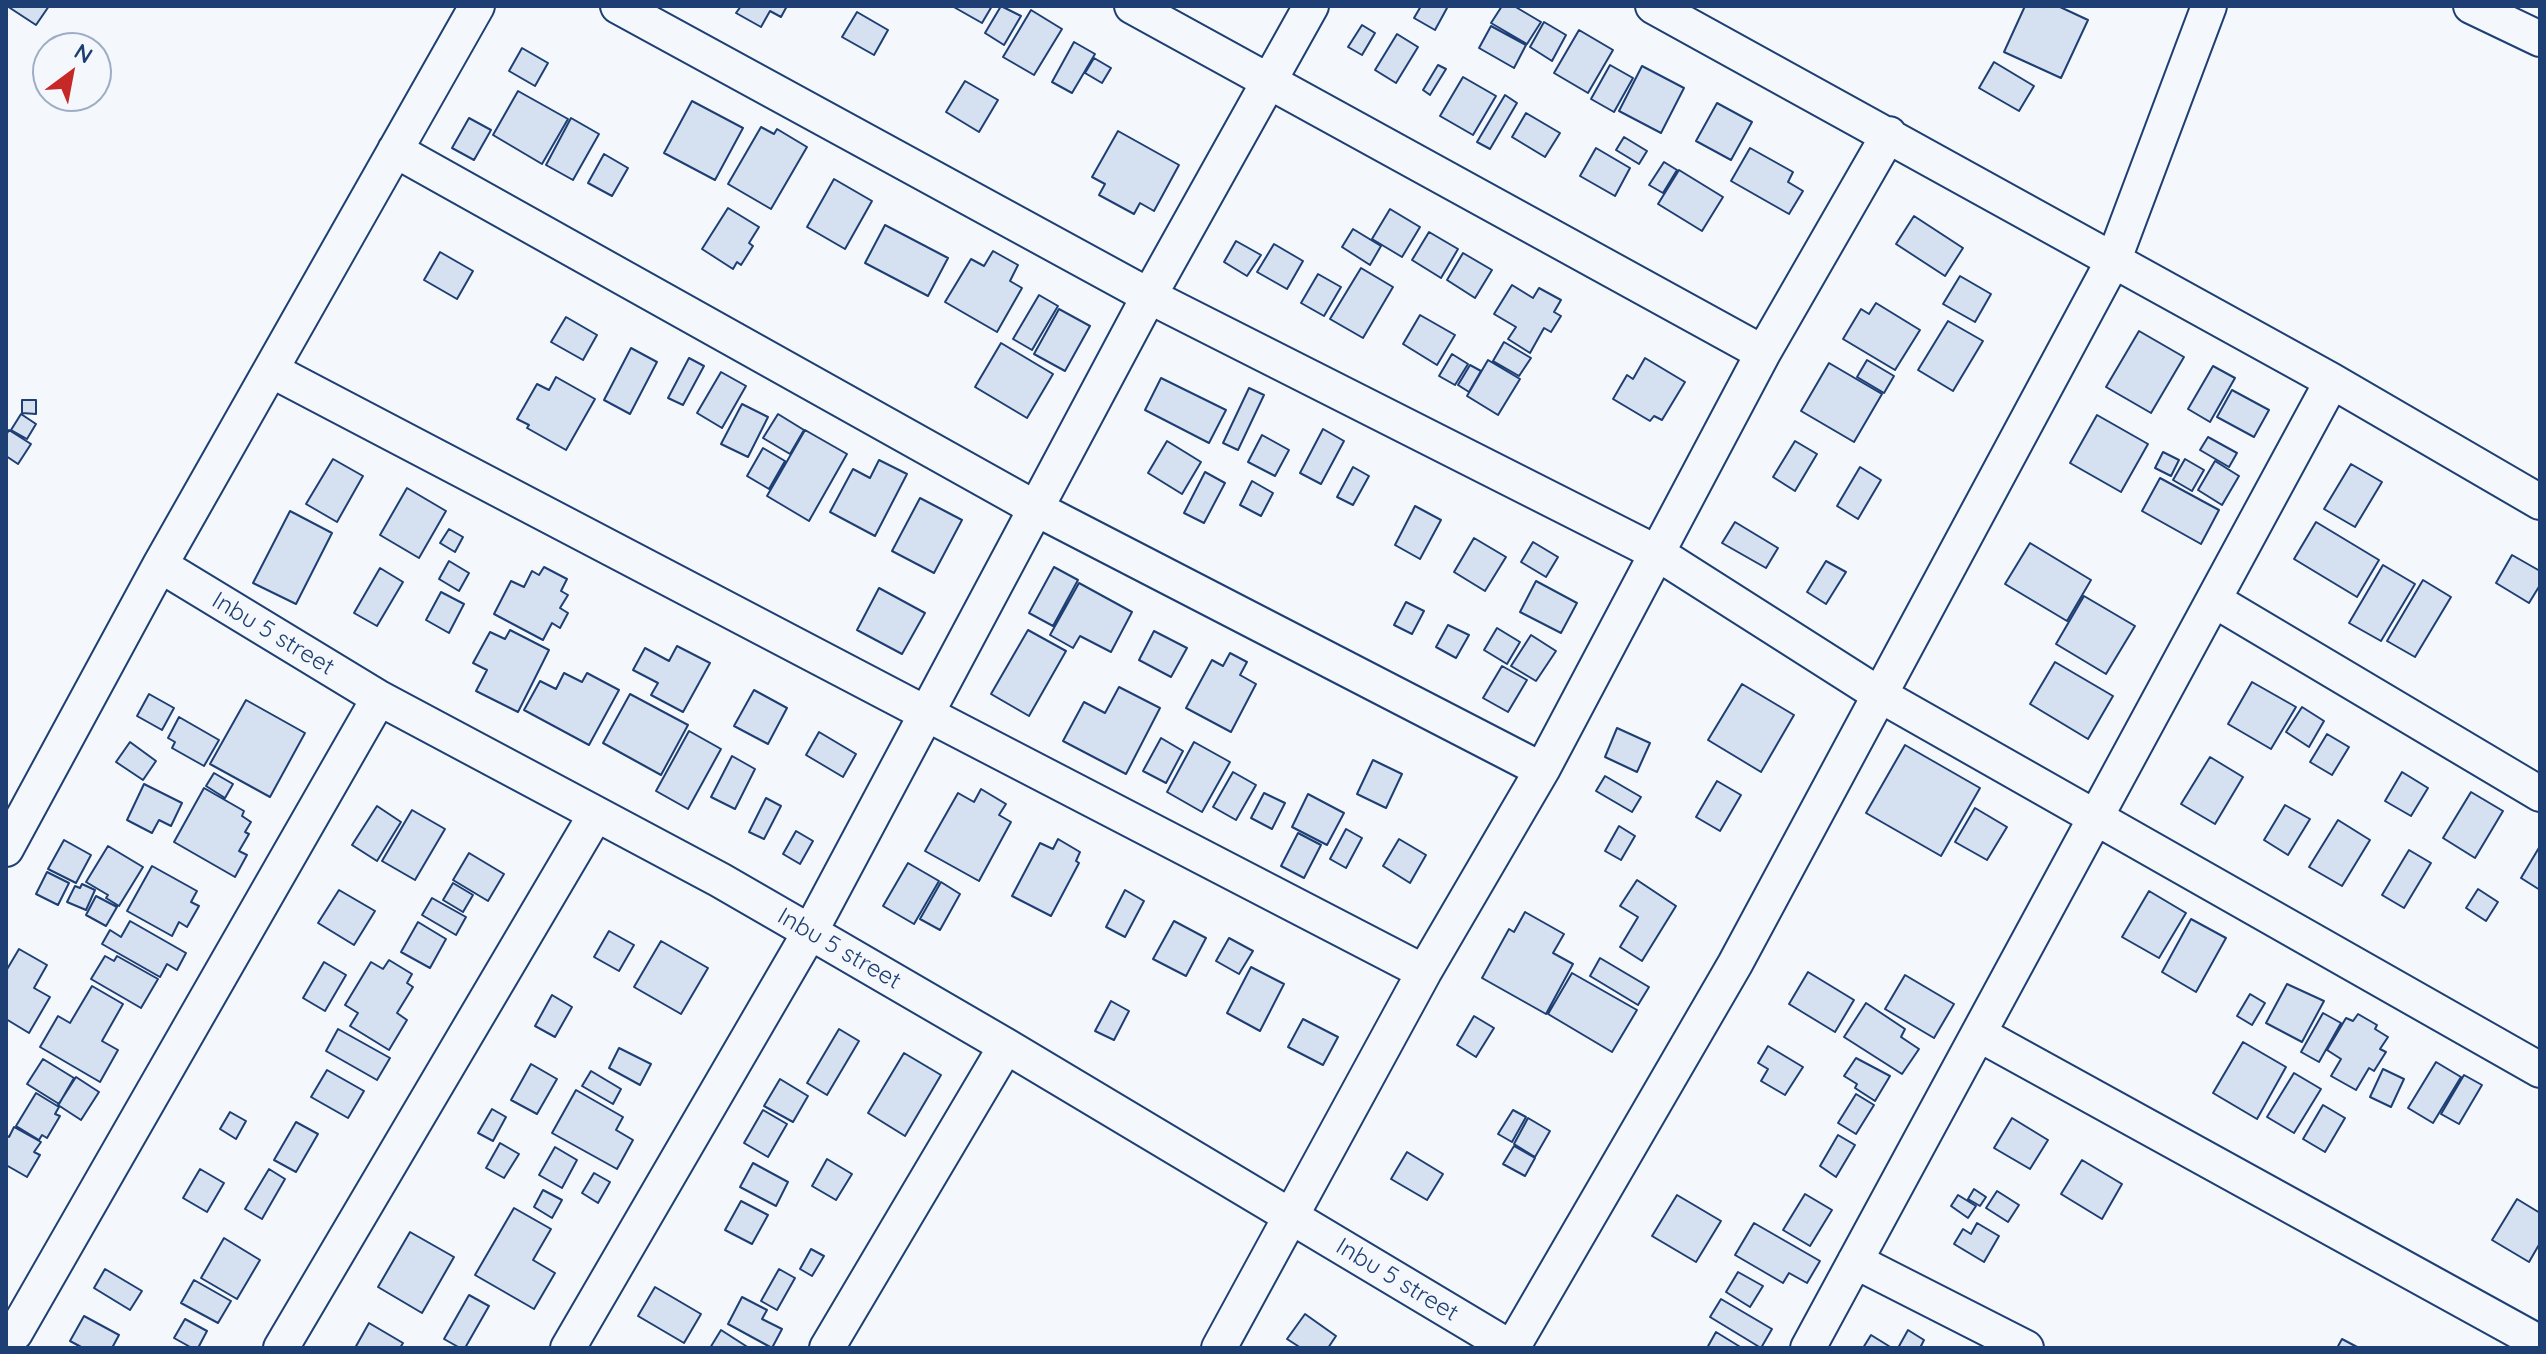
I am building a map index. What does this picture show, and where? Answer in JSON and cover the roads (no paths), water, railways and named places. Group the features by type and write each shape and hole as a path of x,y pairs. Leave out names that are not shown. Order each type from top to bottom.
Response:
{"street":[{"path":"6,849 160,565 477,6"},
{"path":"618,6 1149,296 1657,553 1880,695 2540,1070"},
{"path":"1132,6 1763,353"},
{"path":"568,1348 810,932 1149,296 1311,6"},
{"path":"1653,6 2114,259 2540,502"},
{"path":"1512,1348 1735,964 2114,259 2209,6"},
{"path":"2471,6 2540,39"},
{"path":"1219,1348 1424,972 1542,770 1763,353 1889,134"},
{"path":"395,150 1035,508 1542,770"},
{"path":"271,370 1424,972"},
{"path":"1808,1348 2332,381"},
{"name":"Inbu 5 street","path":"160,565 379,698 810,932 1512,1348"},
{"path":"2214,600 2540,794"},
{"path":"19,1336 379,698"},
{"path":"281,1348 596,814"},
{"path":"1979,1034 2540,1343"},
{"path":"827,1348 1006,1046"},
{"path":"1855,1261 2026,1348"}]}
